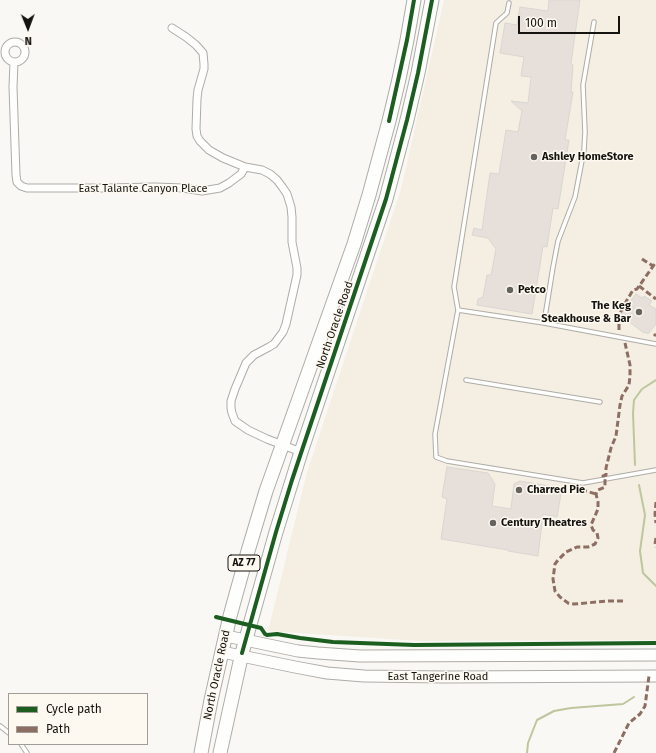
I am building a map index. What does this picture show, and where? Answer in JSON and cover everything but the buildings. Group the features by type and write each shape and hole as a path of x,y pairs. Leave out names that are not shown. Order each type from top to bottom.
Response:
{"highway":[{"name":"North Oracle Road","path":"200,753 230,616 266,491 354,244 369,195 394,100 414,0"},
{"name":"North Oracle Road","path":"220,753 246,640 276,532 301,452 386,199 418,73 432,0"}],"main road":[{"name":"East Tangerine Road","path":"226,636 298,651 360,656 656,655"},
{"name":"East Tangerine Road","path":"222,652 295,668 327,673 364,676 445,678 656,676"}],"street":[{"path":"172,28 200,48 203,53 204,69 196,99 196,129 197,136 200,141 216,155 245,167 262,170 270,174 277,180 287,194 291,207 292,242 297,275 286,324 283,332 274,344 254,355 246,363 231,401 231,408 235,420 248,430 301,452"},
{"name":"East Talante Canyon Place","path":"14,62 13,87 16,172 17,182 21,186 27,188 155,187 182,188 202,191 220,188 229,183 241,174 245,167"}],"lane":[{"path":"509,3 507,13 496,23 454,287 458,310 435,434 436,458 584,483 656,470"},
{"path":"544,323 558,241 575,197 584,150 585,132 583,85 594,22"},
{"path":"458,310 544,323 656,344"},
{"path":"466,380 600,402"},
{"path":"0,726 8,732"}],"shaded area":[{"path":"444,0 656,0 656,640 420,641 268,631 307,472 401,189"}],"waterway":[{"path":"635,465 634,400 642,389 656,380"},
{"path":"639,485 645,515 640,551 643,573 656,586"},
{"path":"527,753 528,743 537,720 554,711 571,708 623,704 634,697"}],"marked path":[{"path":"642,259 653,266"},
{"path":"619,330 619,318 621,311 633,290 637,289 656,262"},
{"path":"639,286 656,299"},
{"path":"623,601 574,604 568,603 555,591 553,579 555,564 566,552 577,547 588,547 595,544 598,538 597,533 593,530 591,525 598,509 596,494 598,490 605,487 605,479 603,476 606,475 606,468 611,448 616,436 622,396 629,385 630,365 625,343"},
{"path":"581,490 596,494"},
{"path":"656,502 656,523"},
{"path":"656,538 656,547"},
{"path":"614,753 629,723 640,714 645,706 649,676"}],"cycle path":[{"path":"389,121 407,40 414,0"},
{"path":"242,653 292,480 386,199 418,73 432,0"},
{"path":"216,617 261,628 267,635 277,634 333,642 414,645 656,643"}],"place":[{"name":"Ashley HomeStore","path":"534,157"},
{"name":"Petco","path":"510,290"},
{"name":"The Keg Steakhouse & Bar","path":"639,312"},
{"name":"Charred Pie","path":"519,490"},
{"name":"Century Theatres","path":"493,523"}]}
